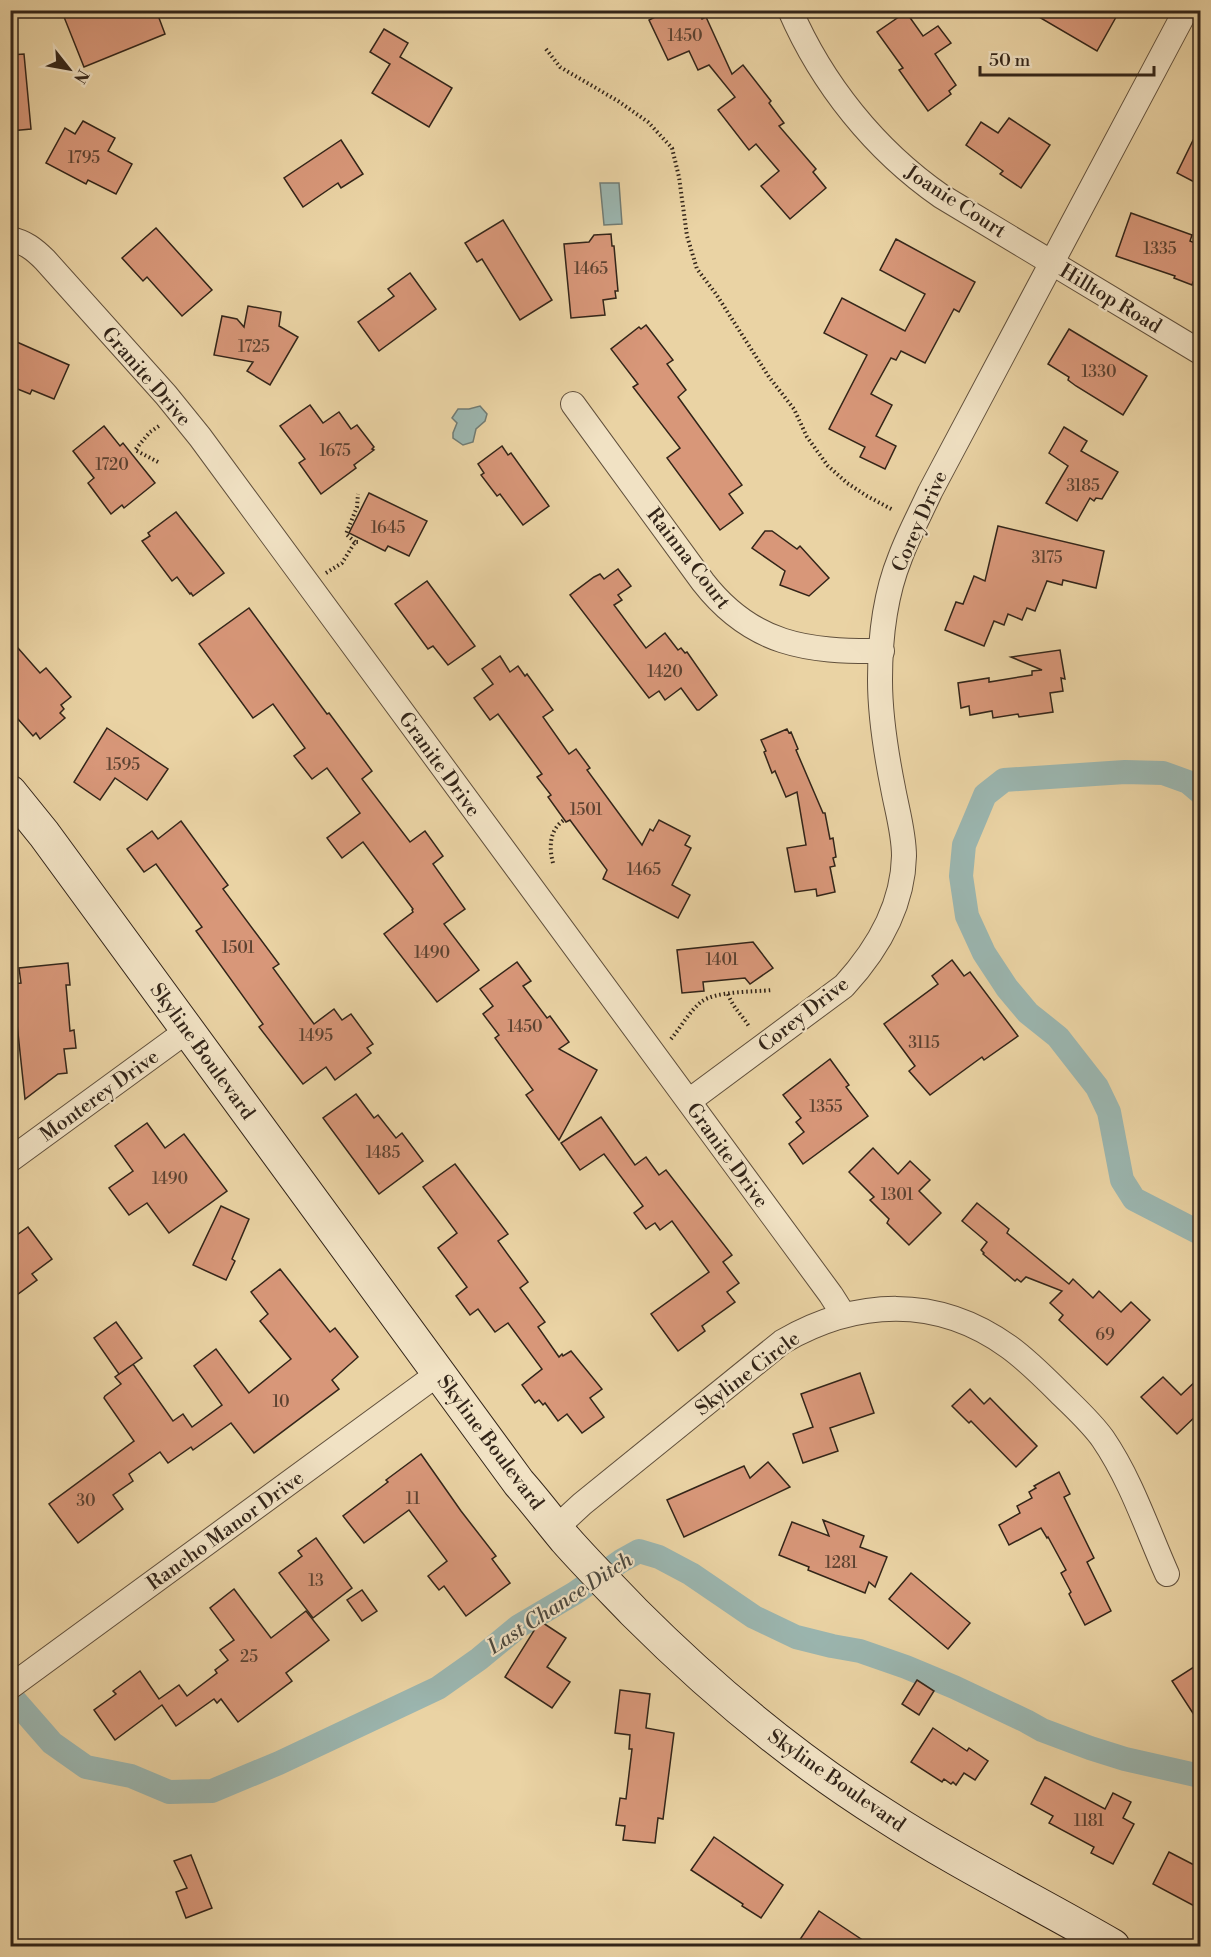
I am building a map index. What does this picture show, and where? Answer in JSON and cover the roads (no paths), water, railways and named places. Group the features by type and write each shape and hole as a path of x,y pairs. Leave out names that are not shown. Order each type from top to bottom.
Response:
{"street":[{"name":"Joanie Court","path":"790,10 810,50 836,90 854,115 890,155 908,172 941,196 1052,262"},
{"name":"Corey Drive","path":"688,1101 844,986 861,968 886,927 901,882 904,855 885,741 880,680 886,614 899,559 930,492 1161,61 1186,10"},
{"name":"Granite Drive","path":"11,239 32,248 45,260 187,421 843,1314"},
{"name":"Hilltop Road","path":"1052,262 1200,351"},
{"name":"Rainna Court","path":"573,404 703,582 732,613 754,628 796,645 846,651 882,651"},
{"name":"Skyline Boulevard","path":"10,792 44,834 519,1483 556,1528 615,1592 712,1687 777,1740 829,1778 885,1816 1113,1947"},
{"name":"Monterey Drive","path":"10,1160 188,1030"},
{"name":"Skyline Circle","path":"556,1528 769,1352 803,1329 843,1314 893,1308 940,1314 963,1321 1007,1345 1029,1362 1101,1437 1126,1480 1167,1574"},
{"name":"Rancho Manor Drive","path":"10,1687 439,1373"}],"water":[{"path":"600,183 619,183 622,224 604,225"},
{"path":"480,406 487,414 485,421 476,429 473,442 463,445 453,438 457,423 452,418 458,409"}],"waterway":[{"name":"Last Chance Ditch","path":"1200,792 1188,782 1163,773 1125,772 1004,780 985,795 964,845 961,876 967,916 984,953 1007,988 1028,1013 1058,1037 1097,1087 1109,1112 1122,1180 1134,1199 1200,1233"},
{"name":"Last Chance Ditch","path":"10,1695 52,1743 86,1767 131,1776 169,1792 212,1791 279,1763 438,1688 479,1659 519,1626 639,1551 659,1557 691,1574 754,1617 796,1637 860,1651 906,1667 954,1687 1042,1730 1090,1748 1125,1759 1200,1776"}]}
